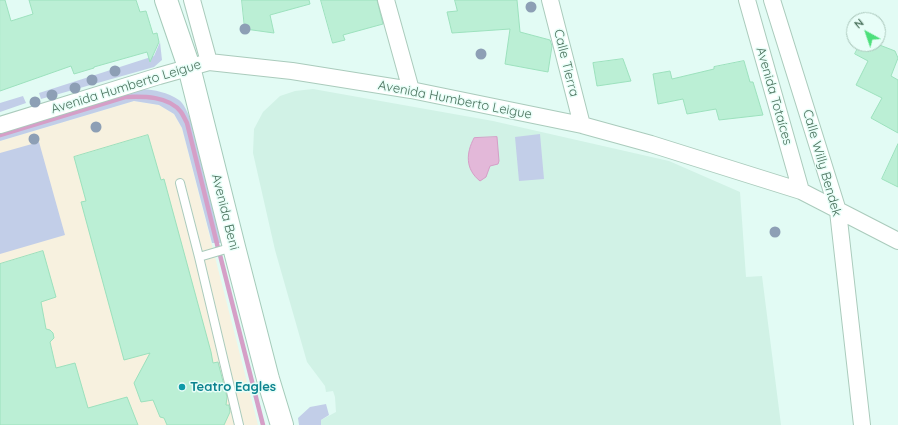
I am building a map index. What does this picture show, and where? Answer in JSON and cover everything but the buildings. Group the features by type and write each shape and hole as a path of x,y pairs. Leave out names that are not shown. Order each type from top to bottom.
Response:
{"street":[{"name":"Avenida Beni","path":"166,0 199,65"},
{"name":"Avenida Beni","path":"192,0 199,65 234,247 268,379 282,425"},
{"path":"386,0 411,90"},
{"name":"Calle Tierra","path":"550,0 582,125"},
{"name":"Avenida Totaíces","path":"747,0 801,191"},
{"name":"Calle Willy Bendek","path":"772,0 838,211 862,425"},
{"name":"Avenida Humberto Leigue","path":"0,125 199,65 292,71 411,90 582,125 651,144 801,191 898,241"}],"lane":[{"path":"180,183 239,425"},
{"path":"199,257 234,247"}],"shaded area":[{"path":"160,42 162,60 154,67 41,99 39,93 154,56"},
{"path":"142,89 170,95 179,100 186,109 199,144 211,190 222,243 212,243 182,128 174,114 159,105 134,101 0,141 0,132"},
{"path":"313,89 493,121 669,161 740,192 746,277 762,276 781,425 321,425 321,420 336,412 335,397 333,391 326,392 325,386 307,362 275,250 253,153 254,129 263,112 280,96 295,91"},
{"path":"23,96 26,103 0,112 0,103"},
{"path":"134,101 159,105 174,114 182,128 258,425 0,425 0,141"},
{"path":"540,134 544,179 519,181 515,137"},
{"path":"497,137 498,164 490,166 486,177 480,181 469,166 469,149 474,138"},
{"path":"39,142 65,235 0,254 0,153"},
{"path":"326,404 329,415 321,420 321,425 299,425 298,418 310,407"}],"waterway":[{"path":"0,135 125,97 155,98 170,103 181,112 187,123 218,248"},
{"path":"220,255 263,425"}],"place":[{"name":"Teatro Eagles","path":"182,387"}]}
